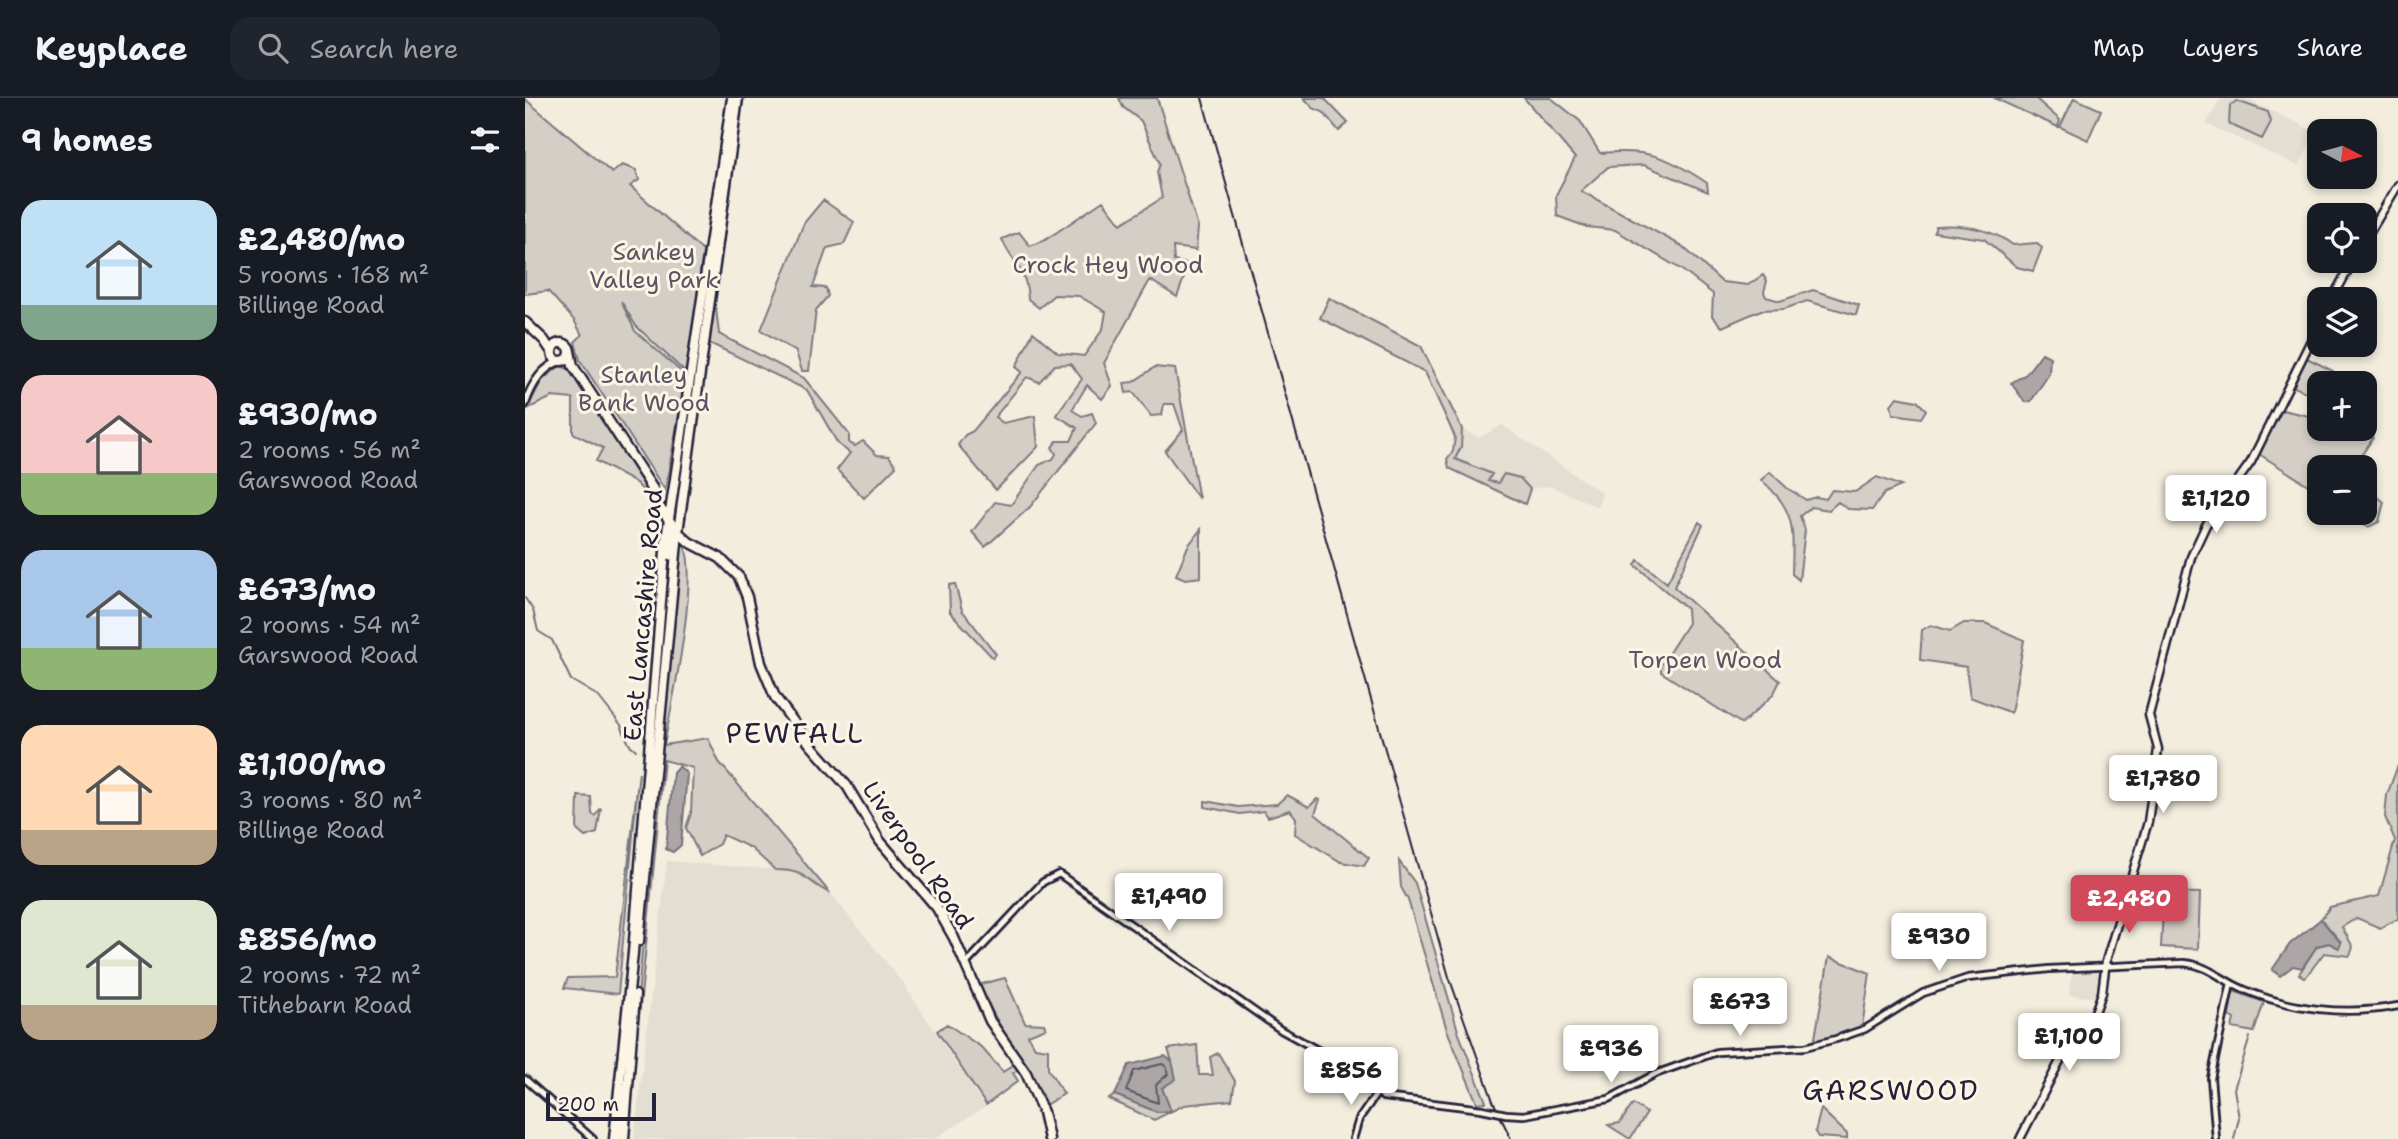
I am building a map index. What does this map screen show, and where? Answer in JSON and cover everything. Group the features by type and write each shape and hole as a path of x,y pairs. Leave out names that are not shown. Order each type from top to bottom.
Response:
{"highway":[{"name":"East Lancashire Road","path":"616,1139 653,748 676,547 672,492 732,98"},
{"name":"East Lancashire Road","path":"624,1139 661,607 687,461 738,98"},
{"path":"525,322 557,357 573,366"},
{"path":"544,340 560,343 570,351 573,366 674,523"},
{"path":"557,357 560,343"},
{"path":"557,357 570,351"},
{"path":"649,485 674,523"},
{"path":"657,494 666,497 672,492"},
{"name":"Liverpool Road","path":"674,523 690,542 720,558 739,577 747,597 761,663 775,697 810,744 847,786 880,841 930,898 966,964 994,1028 1026,1073 1043,1112 1049,1139"},
{"path":"676,547 690,542"}],"main road":[{"path":"2377,220 2398,185"},
{"path":"2020,1139 2071,1040 2098,1004 2105,968 2148,822 2158,749 2149,715 2191,557 2206,525 2251,462 2307,348"},
{"path":"525,404 536,380 557,357"}],"street":[{"path":"966,964 1043,882 1059,874 1281,1030 1365,1076 1383,1097 1524,1115 1609,1099 1666,1069 1717,1052 1805,1047 1836,1039 1865,1029 1923,993 1958,980 2006,972 2192,964 2211,969 2231,983 2280,1002 2357,1012 2398,1006"},
{"path":"2216,1139 2211,1078 2231,983"},
{"path":"616,1139 628,1077"},
{"path":"525,1079 593,1139"},
{"path":"1353,1139 1359,1119 1377,1093"}],"shaded area":[{"path":"2221,98 2244,98 2307,128 2307,150 2299,166 2206,124"},
{"path":"1502,425 1602,493 1598,507 1550,486 1530,489 1520,478 1504,475 1498,484 1487,481 1492,474 1455,459 1461,447 1462,429 1479,438"},
{"path":"667,861 814,873 903,983 985,1107 934,1139 634,1139"},
{"path":"2072,972 2102,972 2098,998 2069,995"}],"green space":[{"name":"Crock Hey Wood","path":"1119,98 1157,98 1198,227 1196,250 1173,247 1174,261 1189,264 1177,297 1150,280 1104,363 1112,386 1102,399 1087,385 1072,410 1082,416 1092,413 1096,423 1030,507 985,547 972,532 995,502 1011,505 1039,465 1053,459 1056,454 1052,447 1057,441 1071,441 1077,428 1056,415 1082,379 1071,364 1055,365 1039,382 1027,377 995,417 1003,423 1035,416 1038,447 996,490 958,445 1022,372 1016,367 1033,332 1058,353 1084,356 1103,329 1106,312 1079,296 1054,295 1039,308 1028,299 1022,273 1002,239 1019,232 1030,246 1045,240 1103,201 1121,224 1162,198 1157,172 1160,164 1141,121 1123,107"},
{"path":"1304,98 1324,98 1348,123 1339,131 1323,112 1313,108"},
{"path":"1524,98 1551,98 1580,121 1600,153 1632,152 1657,156 1680,166 1707,183 1708,192 1644,165 1608,167 1581,191 1682,246 1722,282 1748,285 1763,275 1767,281 1764,292 1766,297 1780,301 1813,290 1859,305 1856,315 1807,301 1784,309 1761,310 1722,327 1712,316 1713,294 1682,270 1615,230 1587,227 1557,216 1556,195 1575,158"},
{"path":"1994,98 2035,98 2060,120 2058,127"},
{"path":"2074,98 2101,110 2088,140 2060,127"},
{"path":"525,99 612,173 622,165 636,170 639,180 630,186 703,251 687,374 636,326 621,301 635,331 686,376 665,490 580,360 575,342 582,335 574,320 548,291 525,294"},
{"path":"2237,101 2268,112 2271,122 2262,139 2229,124 2230,105"},
{"path":"823,200 854,222 844,244 827,248 813,287 826,288 828,296 816,310 809,371 802,371 796,352 761,330 804,223"},
{"path":"1936,226 1976,229 2013,245 2036,243 2042,248 2033,271 2017,267 1984,239 1934,232"},
{"path":"1329,298 1421,346 1462,429 1461,447 1455,459 1492,474 1488,481 1498,483 1504,474 1520,478 1530,489 1525,504 1449,468 1447,459 1453,451 1455,437 1425,372 1320,318"},
{"path":"711,299 716,308 719,334 804,378 849,434 849,443 855,446 863,441 877,455 889,456 896,466 864,498 837,470 850,453 838,444 807,390 705,341"},
{"path":"2305,357 2333,371 2307,371 2307,393 2292,386"},
{"path":"560,366 569,369 656,504 636,483 596,461 603,448 573,433 573,399 552,397 527,409 542,380"},
{"path":"1155,367 1175,369 1199,499 1165,451 1183,430 1174,404 1164,404 1162,415 1151,416 1133,392 1126,393 1124,383 1133,382"},
{"path":"1897,397 1917,401 1926,410 1921,418 1893,414 1891,405"},
{"path":"2282,410 2307,415 2307,441 2371,441 2362,455 2307,455 2307,484 2259,454"},
{"path":"1770,472 1787,488 1806,500 1816,497 1826,499 1832,490 1855,492 1877,477 1901,486 1885,493 1872,510 1848,509 1838,502 1829,510 1811,507 1800,516 1805,530 1799,580 1792,574 1793,545 1787,511 1773,491 1761,480"},
{"path":"2377,496 2384,502 2377,523"},
{"name":"Torpen Wood","path":"1699,522 1703,525 1674,587 1780,681 1773,695 1742,724 1661,672 1661,665 1688,623 1687,609 1635,565 1638,560 1667,583"},
{"path":"1201,529 1201,577 1185,579 1176,575 1188,546"},
{"path":"683,544 688,559 687,610 664,745 708,738 719,762 830,893 800,874 775,870 751,848 723,835 719,844 700,856 686,828 691,813 693,768 664,760 639,1017 636,1017 679,549"},
{"path":"955,584 962,610 996,654 993,658 950,612 949,585"},
{"path":"1964,623 1985,623 2024,640 2011,713 1970,697 1966,667 1920,660 1922,630 1931,625 1950,631"},
{"path":"2398,765 2398,919 2380,928 2357,918 2342,927 2353,947 2350,956 2324,953 2305,978 2299,974 2317,946 2329,943 2339,947 2341,942 2321,919 2330,907 2379,896 2395,840 2385,817 2387,795"},
{"path":"639,772 618,994 564,988 568,978 615,977"},
{"path":"1287,795 1309,807 1317,799 1320,800 1315,814 1369,858 1364,866 1341,862 1295,834 1296,818 1290,810 1268,817 1264,811 1240,814 1205,807 1205,801 1238,807 1277,804"},
{"path":"578,796 591,797 592,814 595,816 601,808 597,833 585,837 577,830"},
{"path":"1399,861 1415,883 1459,1034 1486,1102 1477,1103 1447,1030 1408,900 1401,887"},
{"path":"2164,892 2200,893 2198,949 2161,947"},
{"path":"1829,957 1870,973 1862,1027 1814,1044"},
{"path":"1005,978 1025,1023 1044,1024 1046,1028 1028,1035 1035,1047 1048,1049 1048,1069 1064,1094 1045,1105 978,985"},
{"path":"2233,991 2264,1002 2254,1032 2232,1028 2234,1019 2229,1016"},
{"path":"947,1024 981,1047 1003,1072 1016,1063 1020,1069 1013,1073 1018,1081 986,1105 937,1031"},
{"path":"1197,1045 1199,1075 1213,1075 1210,1057 1218,1053 1235,1081 1232,1100 1184,1105 1154,1120 1109,1099 1115,1095 1157,1112 1171,1111 1162,1088 1172,1061 1168,1049"},
{"path":"1633,1104 1647,1113 1630,1139 1608,1125 1620,1123"},
{"path":"1821,1109 1847,1134 1847,1139 1818,1137 1815,1132"}],"water":[{"path":"2042,353 2050,357 2049,374 2031,401 2025,402 2011,383 2026,374"},
{"path":"679,766 687,774 681,845 673,852 666,849 673,773"},
{"path":"2321,919 2341,943 2339,948 2329,943 2317,946 2302,968 2293,966 2280,976 2272,970 2290,944"},
{"path":"1165,1056 1172,1061 1176,1079 1162,1088 1171,1111 1157,1112 1115,1095 1129,1065"}],"waterway":[{"path":"525,598 533,610 538,631 552,640 571,680 598,696 621,725 629,744 636,750"},
{"path":"2234,1139 2239,1118 2234,1089 2250,1037"}],"railway":[{"path":"1202,98 1449,977 1493,1101 1511,1139"}],"district":[{"name":"PEWFALL","path":"795,733"},
{"name":"GARSWOOD","path":"1891,1090"}],"park label":[{"name":"Sankey Valley Park","path":"654,266"},
{"name":"Stanley Bank Wood","path":"644,389"}]}
